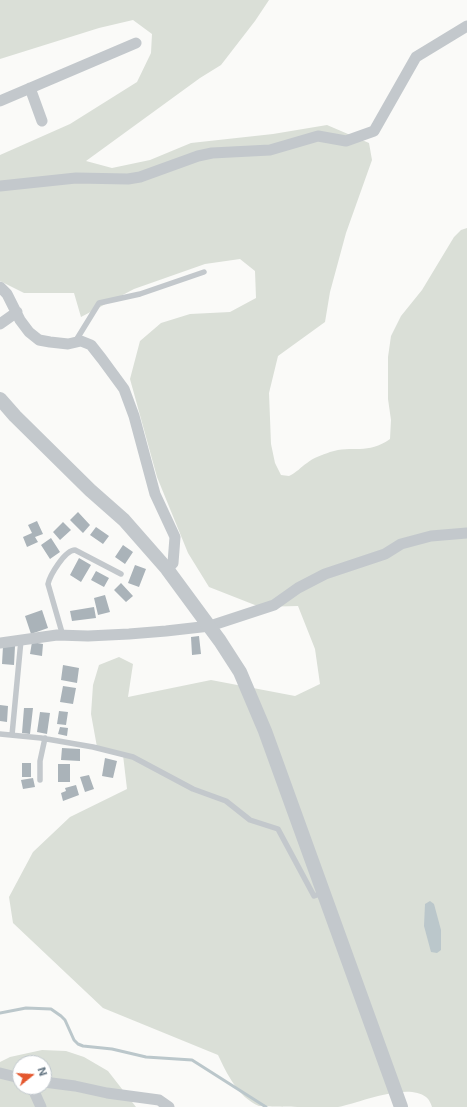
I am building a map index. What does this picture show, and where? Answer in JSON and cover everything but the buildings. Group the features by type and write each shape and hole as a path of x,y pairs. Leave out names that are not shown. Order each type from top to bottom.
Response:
{"street":[{"path":"0,186 76,178 128,179 140,177 198,156 218,153 270,150 318,136 346,141 374,131 416,57 467,26"},
{"path":"0,101 136,43"},
{"path":"30,88 42,121"},
{"path":"0,287 7,294 20,320 29,332 39,340 68,344 82,341 91,345 124,389 134,416 155,494 175,537 173,563 167,569"},
{"path":"0,324 17,312"},
{"path":"0,399 15,416 90,490 124,520 167,569 210,626 240,672 262,725 401,1107"},
{"path":"0,643 62,636 129,634 210,626 274,604 298,588 325,574 385,554 401,544 431,536 467,533"},
{"path":"0,1073 12,1076"},
{"path":"52,1083 107,1093 160,1100 169,1107"},
{"path":"36,1095 41,1107"}],"lane":[{"path":"75,342 99,303 140,294 204,272"},
{"path":"62,636 48,584 49,579 67,552 75,550 121,574"},
{"path":"12,735 21,640"},
{"path":"0,734 45,738 93,747 133,757 193,789 226,801 250,820 278,829 314,896 324,893"},
{"path":"40,780 40,762 45,738"}],"shaded area":[{"path":"0,0 269,0 255,21 221,65 200,78 86,161 112,168 150,160 191,143 273,134 327,125 369,143 372,160 346,233 330,292 325,322 278,356 269,393 271,444 275,463 281,475 289,476 312,460 330,452 374,447 390,439 391,420 388,399 388,357 391,336 401,316 422,290 454,237 461,230 467,228 467,1107 432,1107 426,1097 418,1093 407,1092 383,1095 338,1107 259,1106 239,1091 229,1077 218,1055 103,1008 13,923 9,897 33,852 70,817 127,789 123,755 97,747 91,714 93,685 99,665 119,657 133,664 128,697 211,680 295,696 320,684 315,649 298,606 260,607 209,587 188,553 157,477 130,379 140,341 161,323 190,314 230,312 256,298 255,271 240,259 205,264 134,289 81,317 74,293 24,293 0,281 0,155 70,124 137,82 151,53 152,34 133,20 99,28 0,59"},
{"path":"430,901 434,904 441,930 441,950 437,953 431,952 424,926 425,904"},
{"path":"42,1050 66,1051 84,1057 108,1071 136,1107 0,1107 0,1062 12,1057 12,1095 52,1095 52,1055 19,1055"}],"waterway":[{"path":"0,1013 26,1008 51,1009 65,1020 74,1040 78,1044 83,1046 112,1049 146,1057 192,1060 266,1107"}]}
